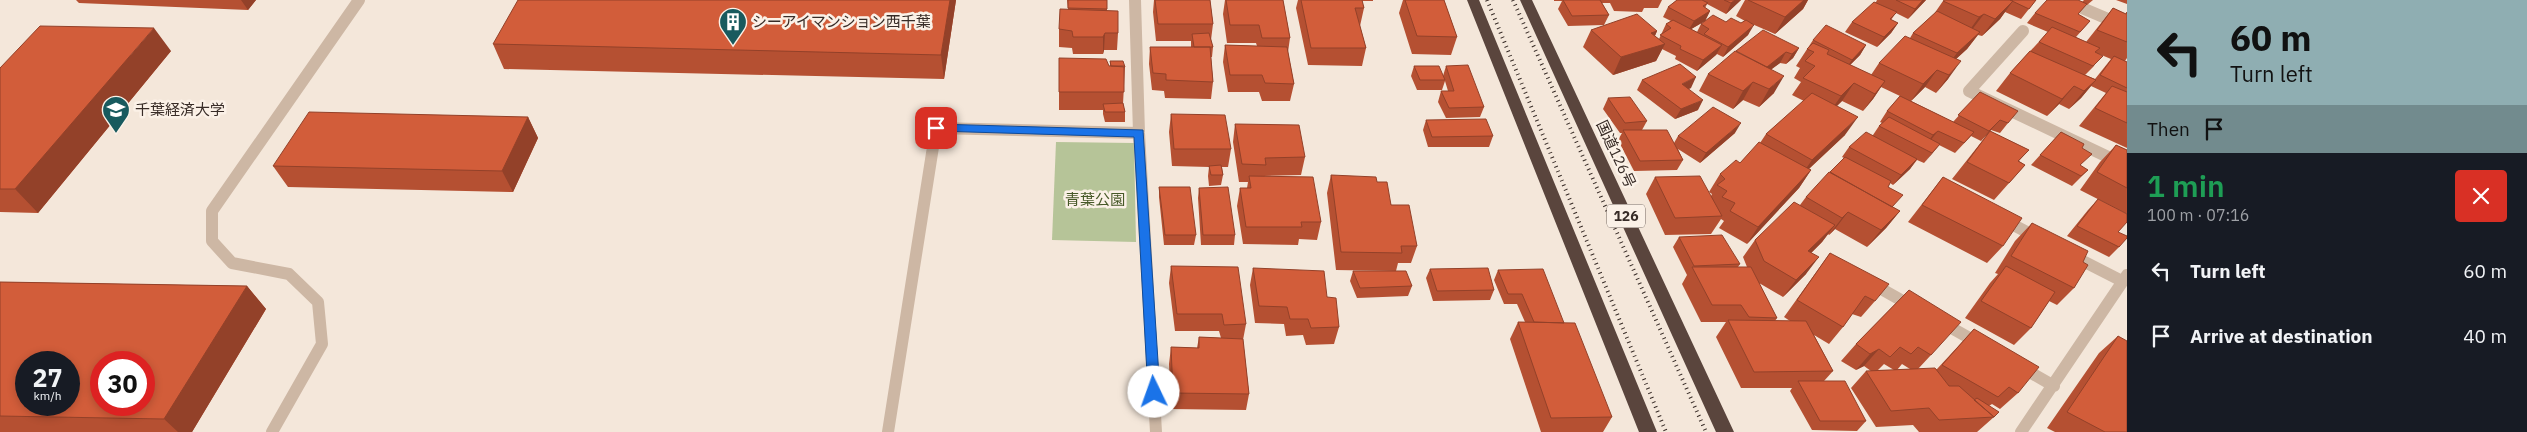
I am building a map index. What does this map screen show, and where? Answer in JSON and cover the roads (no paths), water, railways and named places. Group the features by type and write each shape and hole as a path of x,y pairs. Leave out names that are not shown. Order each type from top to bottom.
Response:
{"highway":[{"path":"1473,0 1648,432"},
{"name":"国道126号","path":"1526,0 1725,432"}],"street":[{"path":"272,432 322,344 318,302 289,274 232,263 212,241 212,211 359,0"},
{"path":"1135,0 1139,133 1156,432"},
{"path":"2063,0 2127,27"},
{"path":"2023,31 1969,91 2127,166"},
{"path":"888,432 936,128 1139,133"},
{"path":"1994,215 2124,278 2054,386 2021,432"},
{"path":"1854,274 1993,352"},
{"path":"2011,362 2054,386"}],"railway":[{"path":"1487,0 1666,432"},
{"path":"1513,0 1706,432"}],"place":[{"name":"シーアイマンション西千葉","path":"733,46"},
{"name":"千葉経済大学","path":"116,134"}],"park label":[{"name":"青葉公園","path":"1095,200"}]}
